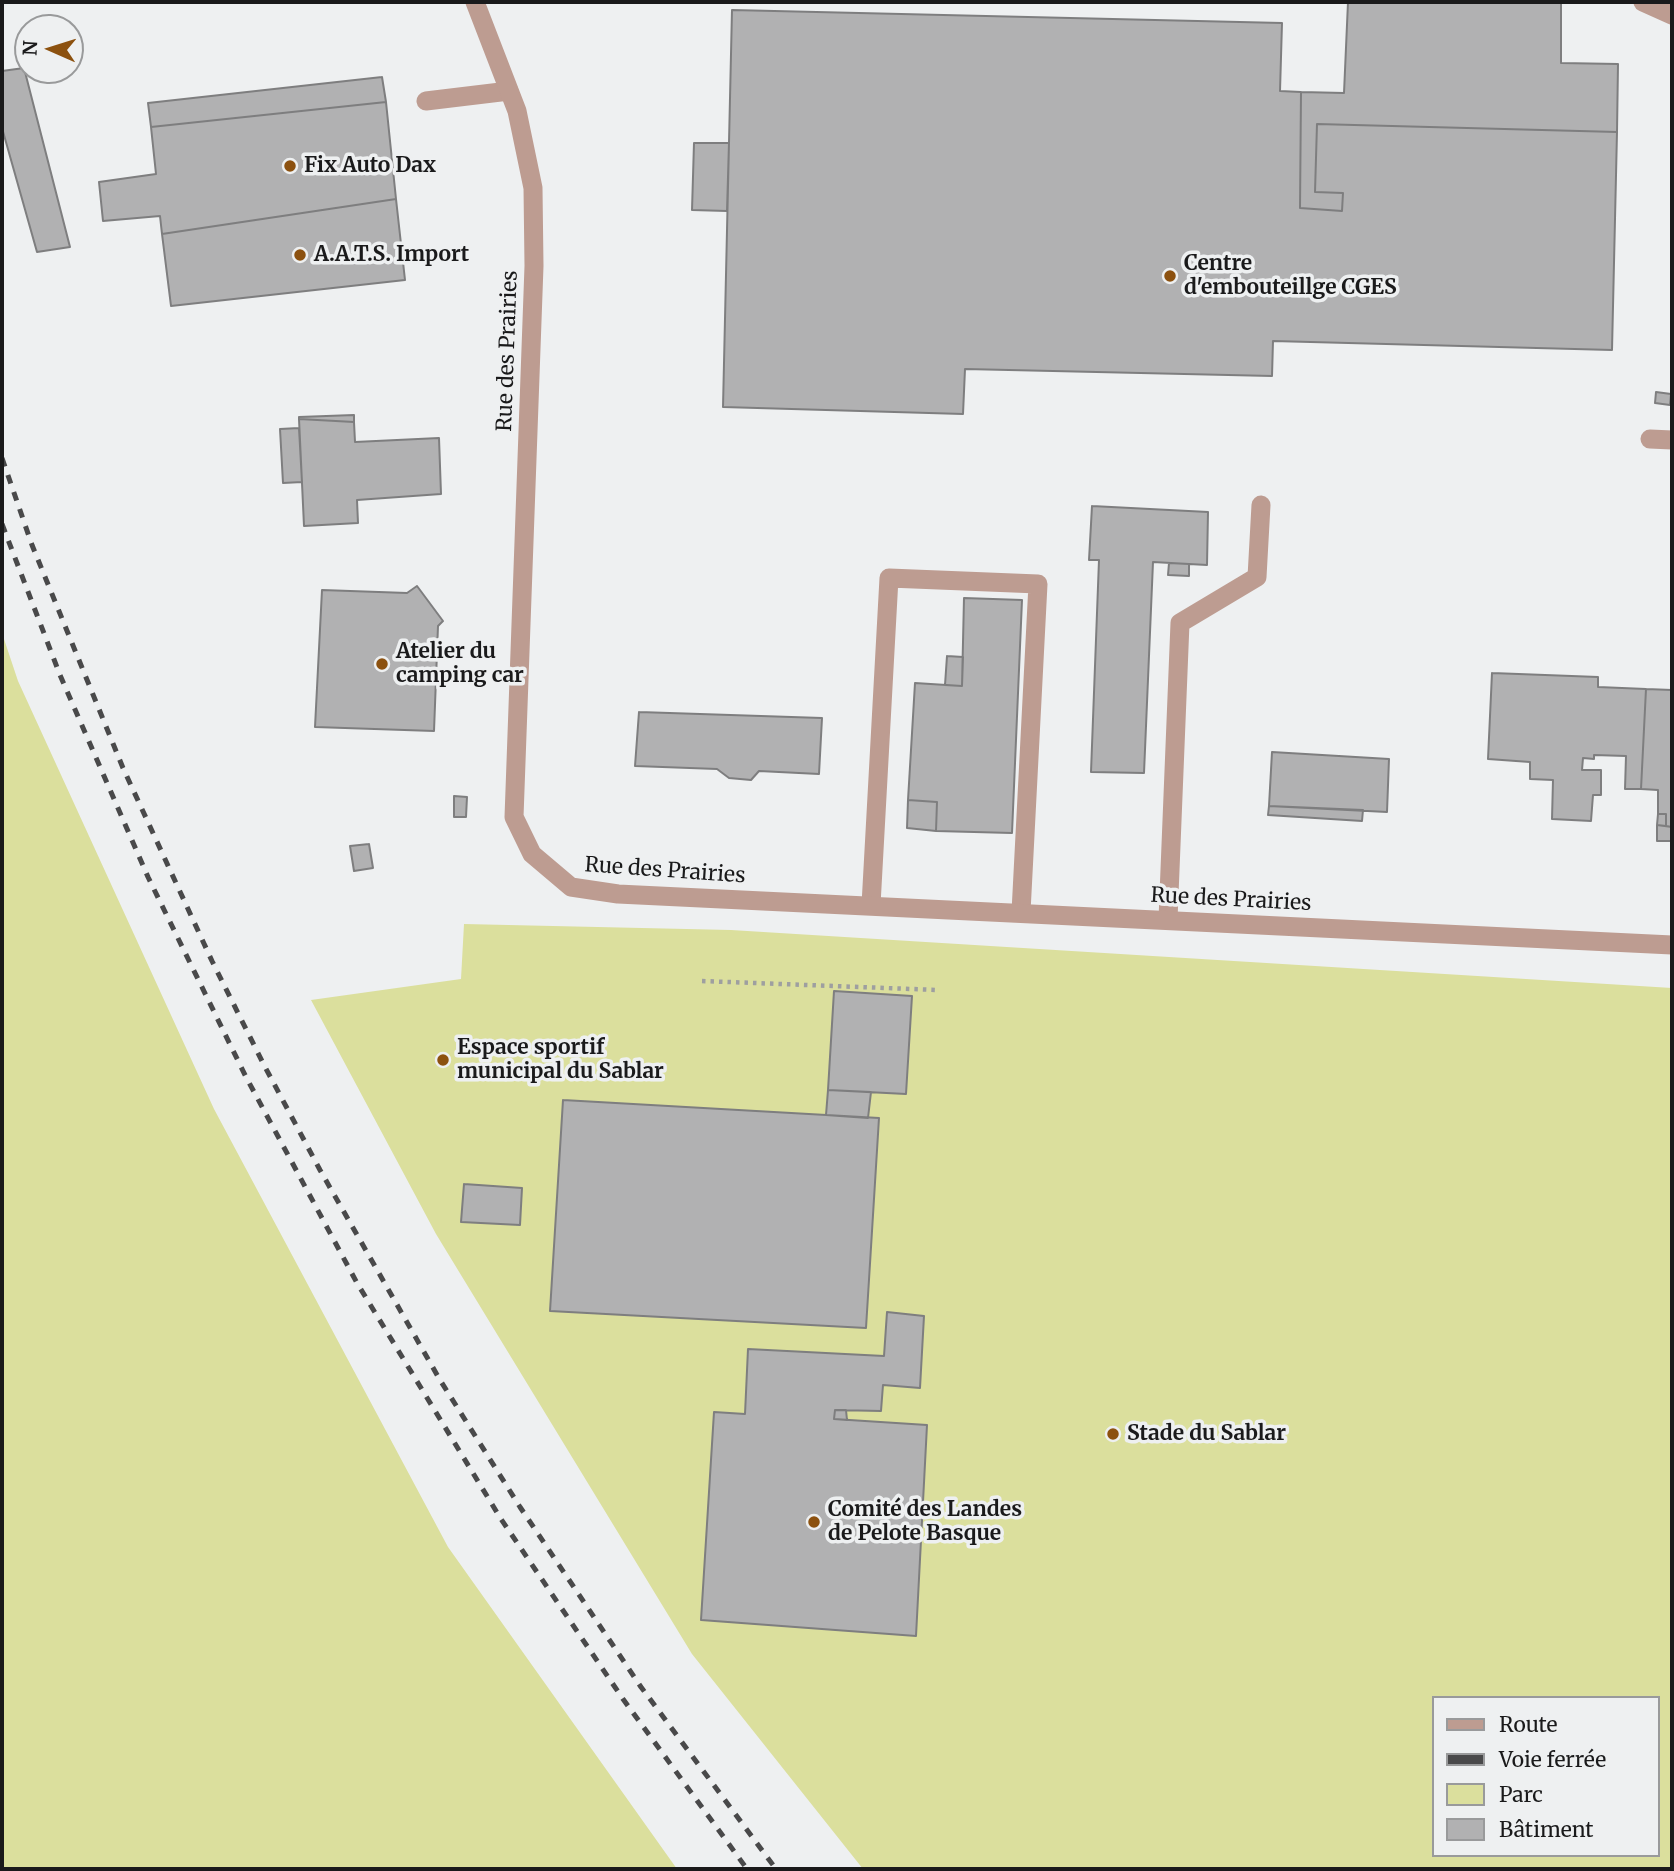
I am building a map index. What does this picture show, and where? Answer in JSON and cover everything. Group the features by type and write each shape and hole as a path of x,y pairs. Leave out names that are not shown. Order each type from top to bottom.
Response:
{"street":[{"name":"Rue des Prairies","path":"475,2 517,111 533,188 534,266 514,817 531,854 571,887 618,894 1672,945"},
{"path":"1643,2 1672,15"},
{"path":"426,101 509,91"},
{"path":"1650,439 1672,440"},
{"path":"1168,919 1180,623 1257,577 1261,505"},
{"path":"871,905 889,578 1038,584 1021,912"}],"path":[{"path":"702,981 939,990"}],"green space":[{"path":"2,633 18,681 214,1109 448,1547 677,1869 2,1869"},
{"name":"Stade du Sablar","path":"464,924 731,930 1672,988 1672,1869 863,1869 692,1654 436,1234 311,1000 461,979"}],"building":[{"path":"1348,2 1561,2 1561,63 1618,64 1617,132 1317,124 1315,192 1343,193 1342,211 1300,208 1301,92 1344,93"},
{"name":"Centre d'embouteillge CGES","path":"732,10 1282,23 1280,91 1301,92 1300,208 1342,211 1343,193 1315,192 1317,124 1617,132 1612,350 1273,341 1272,376 965,369 963,414 723,407"},
{"path":"14,69 14,84 28,84 70,247 37,252 2,128 2,71"},
{"path":"382,77 386,102 151,127 148,103"},
{"path":"386,102 396,199 162,234 160,216 103,221 99,182 156,174 151,127"},
{"path":"694,143 729,143 727,211 692,210"},
{"path":"396,199 405,280 171,306 162,234"},
{"path":"1656,392 1671,394 1670,405 1655,403"},
{"path":"354,415 354,422 299,419 299,417"},
{"path":"299,419 354,422 355,442 439,438 441,494 357,500 358,523 304,526"},
{"path":"299,428 302,482 283,483 280,429"},
{"path":"1092,506 1208,512 1207,565 1153,562 1144,773 1091,772 1099,560 1089,560"},
{"path":"1169,563 1189,564 1189,576 1168,575"},
{"path":"417,586 443,621 438,626 434,731 315,727 322,590 407,593"},
{"path":"964,598 1022,600 1012,833 936,831 937,802 908,800 915,683 962,686"},
{"path":"947,656 963,657 962,686 945,685"},
{"path":"1492,673 1598,677 1598,687 1646,689 1641,789 1625,789 1626,756 1594,755 1594,759 1583,758 1582,770 1601,770 1601,795 1593,795 1591,821 1552,819 1553,780 1530,779 1530,762 1488,759"},
{"path":"1646,689 1672,690 1672,827 1666,826 1666,814 1658,814 1658,790 1641,789"},
{"path":"639,712 822,718 819,774 759,771 751,780 729,778 717,769 635,766"},
{"path":"1272,752 1389,759 1387,812 1269,806"},
{"path":"454,796 467,797 466,817 454,817"},
{"path":"908,800 937,802 936,831 907,828"},
{"path":"1269,806 1363,810 1362,821 1268,815"},
{"path":"1658,814 1666,814 1666,826 1657,825"},
{"path":"1657,825 1672,827 1672,841 1657,841"},
{"path":"369,844 373,868 354,871 350,846"},
{"path":"834,991 912,996 906,1094 828,1090"},
{"path":"828,1090 871,1092 868,1118 826,1115"},
{"path":"563,1100 879,1118 866,1328 550,1311"},
{"path":"464,1184 522,1188 520,1225 461,1222"},
{"name":"Comité des Landes de Pelote Basque","path":"887,1312 924,1316 920,1388 883,1385 881,1411 835,1410 834,1419 927,1425 916,1636 701,1620 714,1412 745,1414 748,1349 884,1356"},
{"path":"835,1410 846,1410 847,1420 834,1419"}],"railway":[{"path":"2,458 32,545 123,768 212,961 320,1170 440,1380 520,1507 641,1687 776,1869"},
{"path":"2,524 60,675 148,877 246,1077 357,1283 501,1519 623,1699 747,1869"}],"place":[{"name":"Fix Auto Dax","path":"290,166"},
{"name":"A.A.T.S. Import","path":"300,255"},
{"name":"Centre d'embouteillge CGES","path":"1170,276"},
{"name":"Atelier du camping car","path":"382,664"},
{"name":"Espace sportif municipal du Sablar","path":"443,1060"},
{"name":"Stade du Sablar","path":"1113,1434"},
{"name":"Comité des Landes de Pelote Basque","path":"814,1522"}]}
